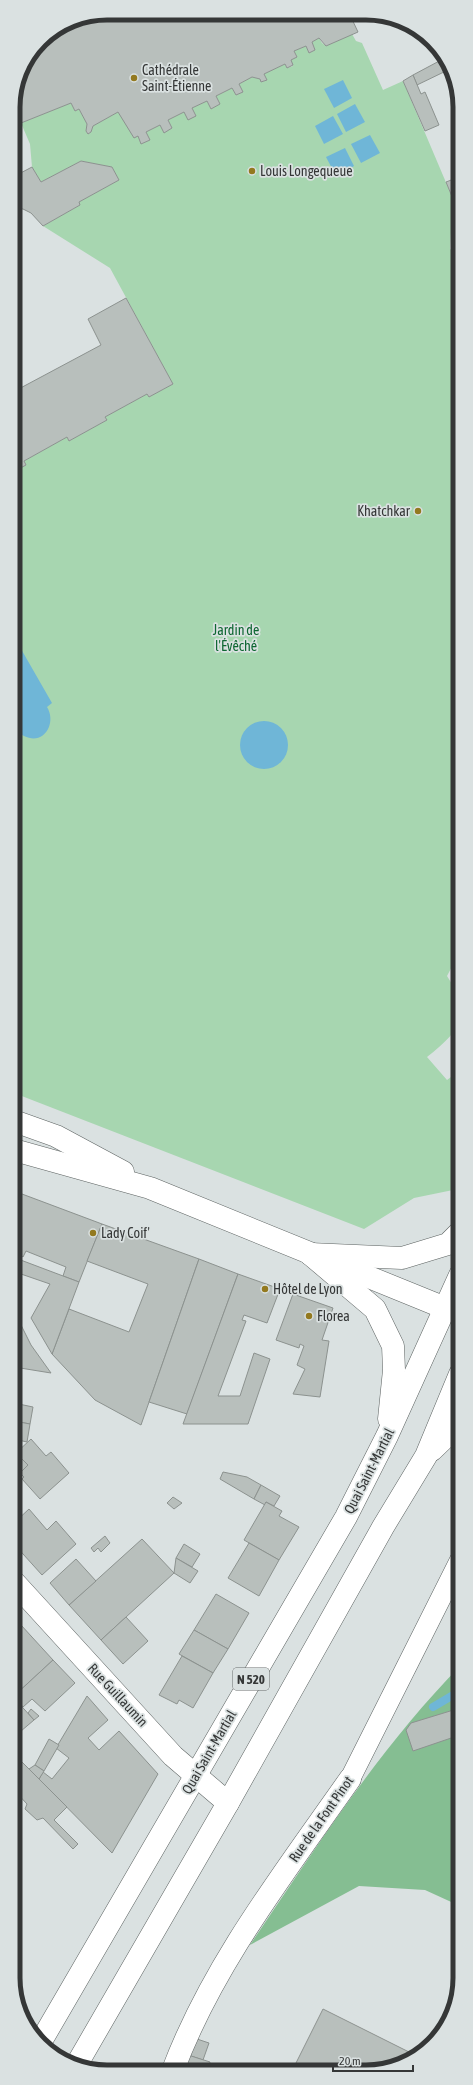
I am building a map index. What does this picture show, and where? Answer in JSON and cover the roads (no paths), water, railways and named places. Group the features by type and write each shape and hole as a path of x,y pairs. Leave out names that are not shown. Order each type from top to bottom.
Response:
{"main road":[{"path":"20,1122 56,1136 150,1188 452,1311"},
{"path":"20,1152 150,1188"},
{"path":"310,1254 402,1258 448,1244 453,1239"},
{"path":"310,1254 375,1309 393,1346 394,1370 387,1436"},
{"name":"Quai Saint-Martial","path":"43,2037 346,1517 452,1311"},
{"name":"N 520","path":"79,2060 228,1803 383,1527 426,1456 453,1391"},
{"path":"426,1456 453,1430"},
{"name":"Rue Guillaumin","path":"20,1589 173,1756 228,1803"},
{"name":"Rue de la Font Pinot","path":"175,2065 185,2038 246,1927 350,1780"}],"street":[{"name":"Rue de la Font Pinot","path":"350,1780 453,1574"}],"water":[{"path":"343,80 352,98 334,108 324,89"},
{"path":"355,104 365,122 346,132 337,114"},
{"path":"333,116 343,134 324,144 315,126"},
{"path":"370,135 380,153 361,163 351,144"},
{"path":"345,148 354,166 336,176 326,157"},
{"path":"20,647 52,703 47,707 50,713 50,720 47,731 43,735 37,738 31,738 21,734"},
{"path":"259,721 269,721 278,725 284,731 287,736 287,754 278,765 269,769 259,769 250,765 244,759 240,750 240,740 244,731 250,725"}],"waterway":[{"path":"433,1707 453,1695"}],"place":[{"name":"Cathédrale Saint-Étienne","path":"134,78"},
{"name":"Louis Longequeue","path":"252,171"},
{"name":"Khatchkar","path":"418,511"},
{"name":"Lady Coif'","path":"93,1233"},
{"name":"Hôtel de Lyon","path":"265,1289"},
{"name":"Florea","path":"309,1316"}],"park label":[{"name":"Jardin de l'Évêché","path":"236,638"}]}
